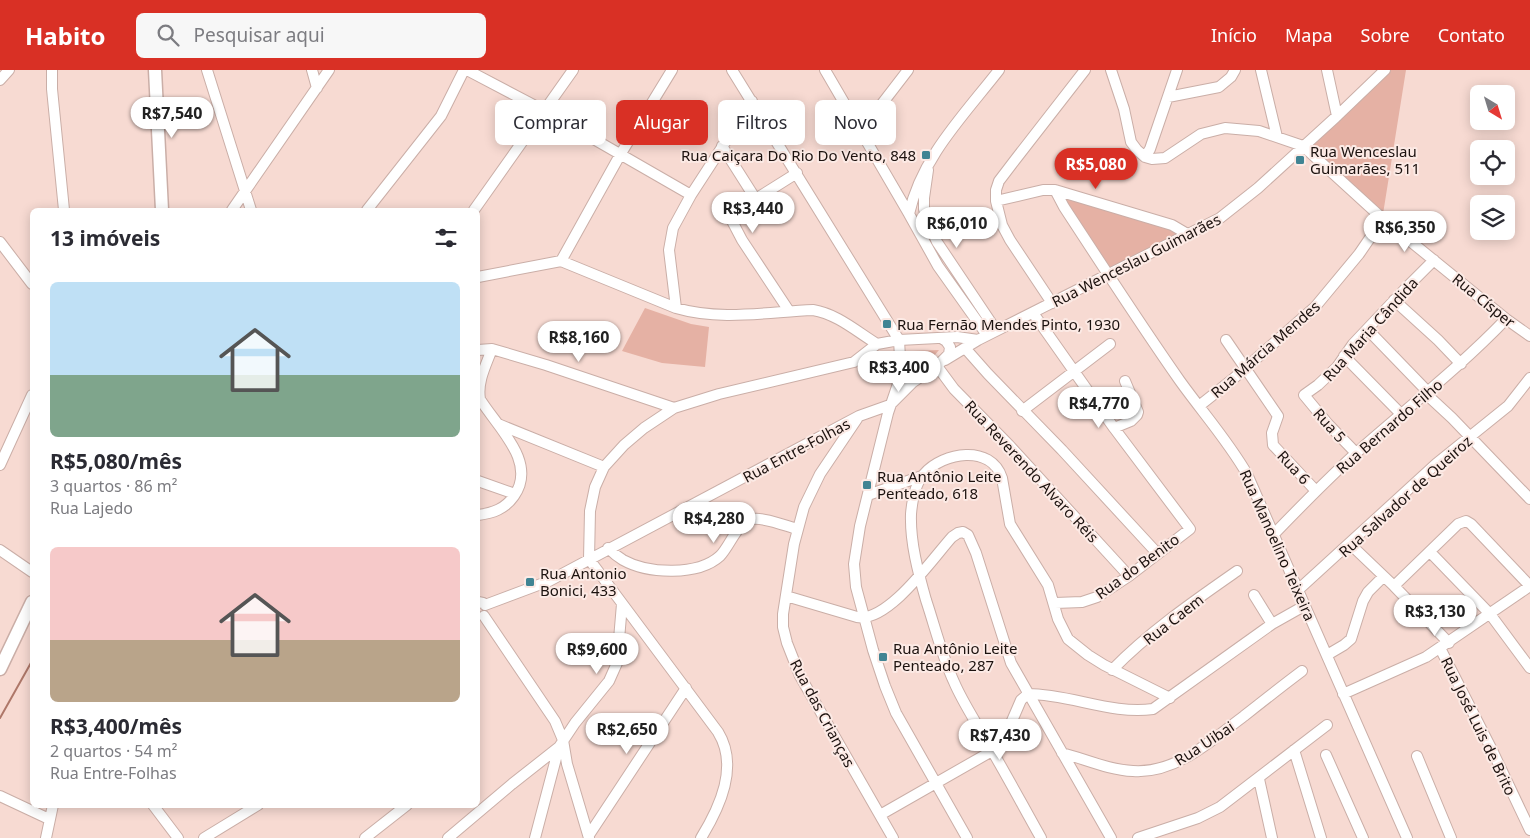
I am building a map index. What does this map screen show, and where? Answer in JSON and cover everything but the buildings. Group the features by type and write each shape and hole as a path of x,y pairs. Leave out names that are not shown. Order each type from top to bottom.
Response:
{"main road":[{"path":"156,70 162,208"},
{"path":"0,669 30,609"}],"street":[{"path":"0,80 9,70"},
{"path":"52,70 52,89 64,208"},
{"path":"207,70 250,208"},
{"path":"312,70 317,88"},
{"path":"233,208 329,70"},
{"path":"369,208 441,116 465,70 523,100"},
{"path":"552,100 573,70"},
{"path":"561,261 620,156 672,70"},
{"path":"732,70 751,100"},
{"path":"826,70 843,100"},
{"path":"885,100 908,70"},
{"path":"909,214 921,178 929,164 955,126 999,70"},
{"path":"1052,303 1010,240 1002,225 996,201 999,181 1085,70"},
{"path":"1111,70 1124,109 1131,142 1137,150 1152,160 1165,158 1201,134 1225,128 1247,129 1303,146"},
{"path":"1146,157 1177,70"},
{"path":"1168,97 1219,87 1226,83 1236,70"},
{"path":"1261,70 1277,137"},
{"path":"1326,70 1337,116"},
{"name":"Rua Wenceslau Guimarães","path":"890,405 913,382 987,335 1189,235 1234,209 1385,70"},
{"path":"475,208 520,145"},
{"path":"601,145 691,195"},
{"path":"780,145 899,340 901,375 890,405 860,526 854,564 856,586 885,686 896,713 967,838"},
{"path":"869,145 938,266 987,335"},
{"path":"676,308 670,266 670,238 673,228 691,195 722,146 755,198"},
{"name":"Rua Císper","path":"1303,146 1383,219 1506,319 1530,336"},
{"path":"929,164 924,198 924,209 928,222 987,335"},
{"path":"789,311 731,219 733,214 755,198 797,173"},
{"path":"996,201 1043,190 1055,190 1172,225 1189,235"},
{"name":"Rua Manoelino Teixeira","path":"1055,190 1140,323 1199,406 1226,440 1255,489 1304,606 1407,838"},
{"path":"901,199 924,198"},
{"name":"Rua Márcia Mendes","path":"1199,406 1315,307 1358,254 1383,219"},
{"path":"2,249 30,282"},
{"name":"Rua Maria Cândida","path":"1304,396 1331,373 1353,344 1434,260"},
{"path":"480,277 561,261 676,308 706,314 813,310 830,314 877,344"},
{"path":"1394,300 1438,340 1460,364"},
{"path":"1033,313 1114,428 1131,421 1138,412 1125,381"},
{"name":"Rua Bernardo Filho","path":"1274,534 1356,453 1460,364 1506,319"},
{"path":"1368,330 1470,437 1527,492"},
{"path":"704,836 723,792 728,769 727,749 718,732 589,559 590,511 595,487 604,467 624,445 644,428 674,408 719,394 854,362 877,344 899,340 968,338 987,335"},
{"path":"938,366 950,351 948,344 941,338"},
{"path":"1226,340 1246,367"},
{"path":"1022,411 1110,344"},
{"path":"965,348 1157,553"},
{"path":"480,350 492,349 546,365 674,408"},
{"path":"480,383 492,349"},
{"path":"1344,356 1401,414"},
{"name":"Rua Reverendo Alvaro Réis","path":"938,366 954,388 1129,576"},
{"name":"Rua 6","path":"1246,367 1278,416 1272,433 1274,445 1316,491"},
{"path":"901,375 906,382 913,382"},
{"name":"Rua Salvador de Queiroz","path":"1298,590 1436,464 1508,406 1530,378"},
{"name":"Rua Entre-Folhas","path":"870,411 896,388"},
{"name":"Rua 5","path":"1304,396 1356,453"},
{"path":"0,465 4,448 30,399"},
{"path":"480,399 514,449 522,469 522,477 515,494 501,509 480,515"},
{"name":"Rua Entre-Folhas","path":"481,610 549,581 859,416 890,405"},
{"name":"Rua das Crianças","path":"859,416 820,474 804,507 798,529 786,596 783,627 796,666 893,838"},
{"path":"497,424 604,467"},
{"name":"Rua do Benito","path":"1055,604 1089,600 1105,592 1190,529 1114,428"},
{"path":"868,495 922,476 941,461 955,456 971,455 981,457 993,463 1000,471 1002,478 1010,524 1048,585 1058,619 1068,639 1088,656 1112,670 1170,698"},
{"path":"922,476 914,496 911,514 913,547 938,638 953,681 1041,838"},
{"path":"480,482 515,494"},
{"path":"608,548 622,560 633,564 658,570 683,570 712,562 724,550 742,524 747,520 760,519 798,529"},
{"path":"1343,694 1420,660 1445,645 1530,586 1472,524 1466,521 1458,524 1394,586"},
{"path":"786,596 864,618 876,614 916,582 952,537 963,532 968,535 976,553 1008,656 1111,838"},
{"name":"Rua José Luis de Brito","path":"1350,544 1394,586 1445,645 1530,830"},
{"path":"0,550 30,571"},
{"path":"1430,552 1490,614 1530,668"},
{"name":"Rua Caem","path":"1112,670 1174,616 1237,572"},
{"path":"1327,655 1351,639 1363,601 1368,592 1383,576"},
{"path":"1254,595 1272,624"},
{"path":"448,838 561,744 609,681 614,671 619,649 622,604"},
{"path":"880,815 992,750 1005,737 1017,705 1028,694 1060,697 1119,708 1154,709 1272,624 1304,606"},
{"path":"481,610 550,713 568,764 589,837"},
{"name":"Rua Uibai","path":"1062,753 1133,772 1163,767 1185,758 1216,737 1302,671"},
{"path":"589,837 686,688"},
{"path":"1154,709 1157,699 1156,692"},
{"path":"1138,838 1207,814 1232,799 1259,779 1327,725"},
{"path":"534,838 561,744"},
{"path":"1294,750 1320,838"},
{"path":"1326,755 1363,838"},
{"path":"1417,756 1451,838"},
{"path":"1259,779 1272,838"},
{"path":"0,796 49,819"},
{"path":"46,838 52,808"},
{"path":"155,808 178,838"},
{"path":"204,838 253,808"},
{"path":"365,838 403,808"}],"shaded area":[{"path":"1380,70 1406,70 1383,214 1303,146"},
{"path":"1055,190 1189,235 1109,275"},
{"path":"645,308 691,324 709,327 705,367 662,363 622,351"},
{"path":"939,350 934,356 913,369 913,351"}],"waterway":[{"path":"0,718 30,665"}],"place":[{"name":"Rua Caiçara Do Rio Do Vento, 848","path":"926,155"},
{"name":"Rua Wenceslau Guimarães, 511","path":"1300,160"},
{"name":"Rua Fernão Mendes Pinto, 1930","path":"887,324"},
{"name":"Rua Antônio Leite Penteado, 618","path":"867,485"},
{"name":"Rua Antonio Bonici, 433","path":"530,582"},
{"name":"Rua Antônio Leite Penteado, 287","path":"883,657"}]}
